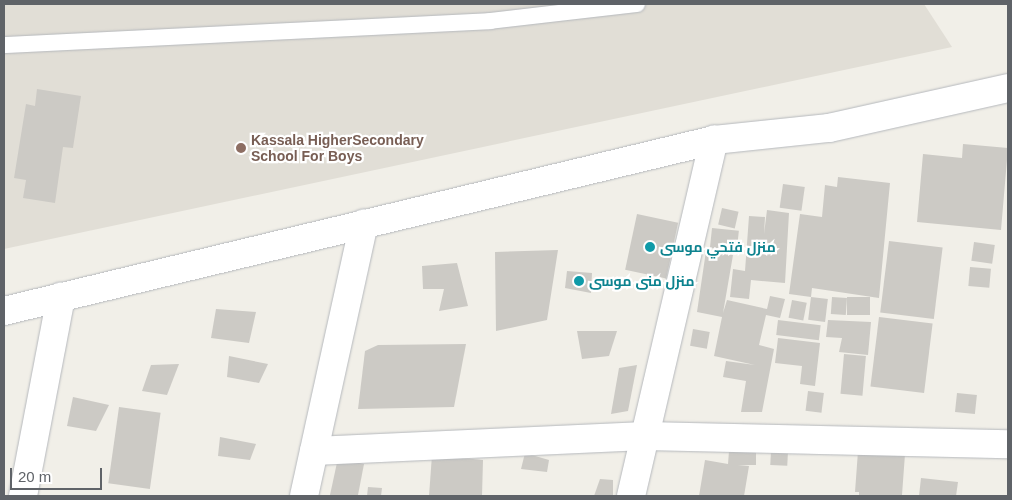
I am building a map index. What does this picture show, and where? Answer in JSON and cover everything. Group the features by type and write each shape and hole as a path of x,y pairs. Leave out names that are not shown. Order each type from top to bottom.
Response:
{"street":[{"path":"4,311 714,140 829,128 1008,88"},
{"path":"631,496 714,140"},
{"path":"304,496 364,224"},
{"path":"23,496 61,297"},
{"path":"314,451 645,436 1008,444"}],"lane":[{"path":"4,45 490,21 637,4"}],"shaded area":[{"name":"Kassala HigherSecondary School For Boys","path":"4,4 924,4 952,47 4,249"}],"building":[{"path":"37,89 81,96 73,148 63,147 55,203 23,198 26,180 14,178 26,104 35,106"},
{"path":"963,144 1008,148 1001,230 917,222 923,154 962,158"},
{"path":"838,177 890,183 879,298 812,288 811,297 789,294 800,214 822,217 825,185 837,187"},
{"path":"783,184 805,187 801,211 780,208"},
{"path":"722,208 739,212 735,228 718,225"},
{"path":"767,210 789,213 785,283 751,280 749,299 730,297 733,269 745,271 749,216 765,217 764,234"},
{"name":"منزل فتحي موسى","path":"637,214 678,223 666,278 625,270"},
{"path":"712,228 739,231 737,251 710,248"},
{"path":"889,241 943,248 934,319 880,312"},
{"path":"974,242 995,245 992,264 971,261"},
{"path":"558,250 547,320 496,331 495,252"},
{"path":"706,251 733,255 723,313 727,300 767,309 770,296 785,299 780,318 766,315 759,345 774,349 762,412 741,412 746,381 723,377 726,361 755,365 714,356 722,317 697,312"},
{"path":"457,263 468,306 439,311 444,289 423,289 422,266"},
{"path":"970,267 991,269 989,288 968,286"},
{"name":"منزل منى موسى","path":"567,271 592,273 591,293 565,288"},
{"path":"811,297 828,299 825,322 808,320"},
{"path":"832,297 847,298 846,315 831,314"},
{"path":"847,297 870,297 870,315 847,315"},
{"path":"792,300 807,303 803,321 789,318"},
{"path":"216,309 256,312 249,343 211,338"},
{"path":"879,317 933,324 924,393 870,386"},
{"path":"778,320 821,325 819,340 776,335"},
{"path":"828,320 871,322 868,355 839,352 842,338 826,337"},
{"path":"693,329 710,332 707,349 690,346"},
{"path":"577,331 617,331 609,356 582,359"},
{"path":"778,338 820,343 815,386 800,384 802,366 775,363"},
{"path":"466,344 454,407 358,409 365,351 378,345"},
{"path":"844,354 866,356 862,396 841,394"},
{"path":"229,356 268,364 259,383 227,377"},
{"path":"179,364 167,395 142,391 151,365"},
{"path":"637,365 628,411 611,414 619,368"},
{"path":"808,391 824,393 821,413 806,411"},
{"path":"957,393 977,395 975,414 955,412"},
{"path":"73,397 109,405 96,431 67,426"},
{"path":"119,407 161,413 150,489 108,483"},
{"path":"220,437 256,444 250,460 218,456"},
{"path":"729,451 756,452 756,465 738,465 749,466 744,496 699,496 705,460 728,464"},
{"path":"771,451 788,452 787,466 770,465"},
{"path":"858,451 905,454 902,495 859,496 859,492 855,492"},
{"path":"525,453 549,460 547,472 521,469"},
{"path":"432,455 483,460 482,496 429,496"},
{"path":"338,458 364,464 358,495 330,495"},
{"path":"921,478 958,482 956,496 919,496"},
{"path":"600,479 613,480 613,496 594,496"},
{"path":"368,487 382,488 381,496 367,496"}],"place":[{"name":"Kassala HigherSecondary School For Boys","path":"241,148"},
{"name":"منزل فتحي موسى","path":"650,247"},
{"name":"منزل منى موسى","path":"579,281"}]}
